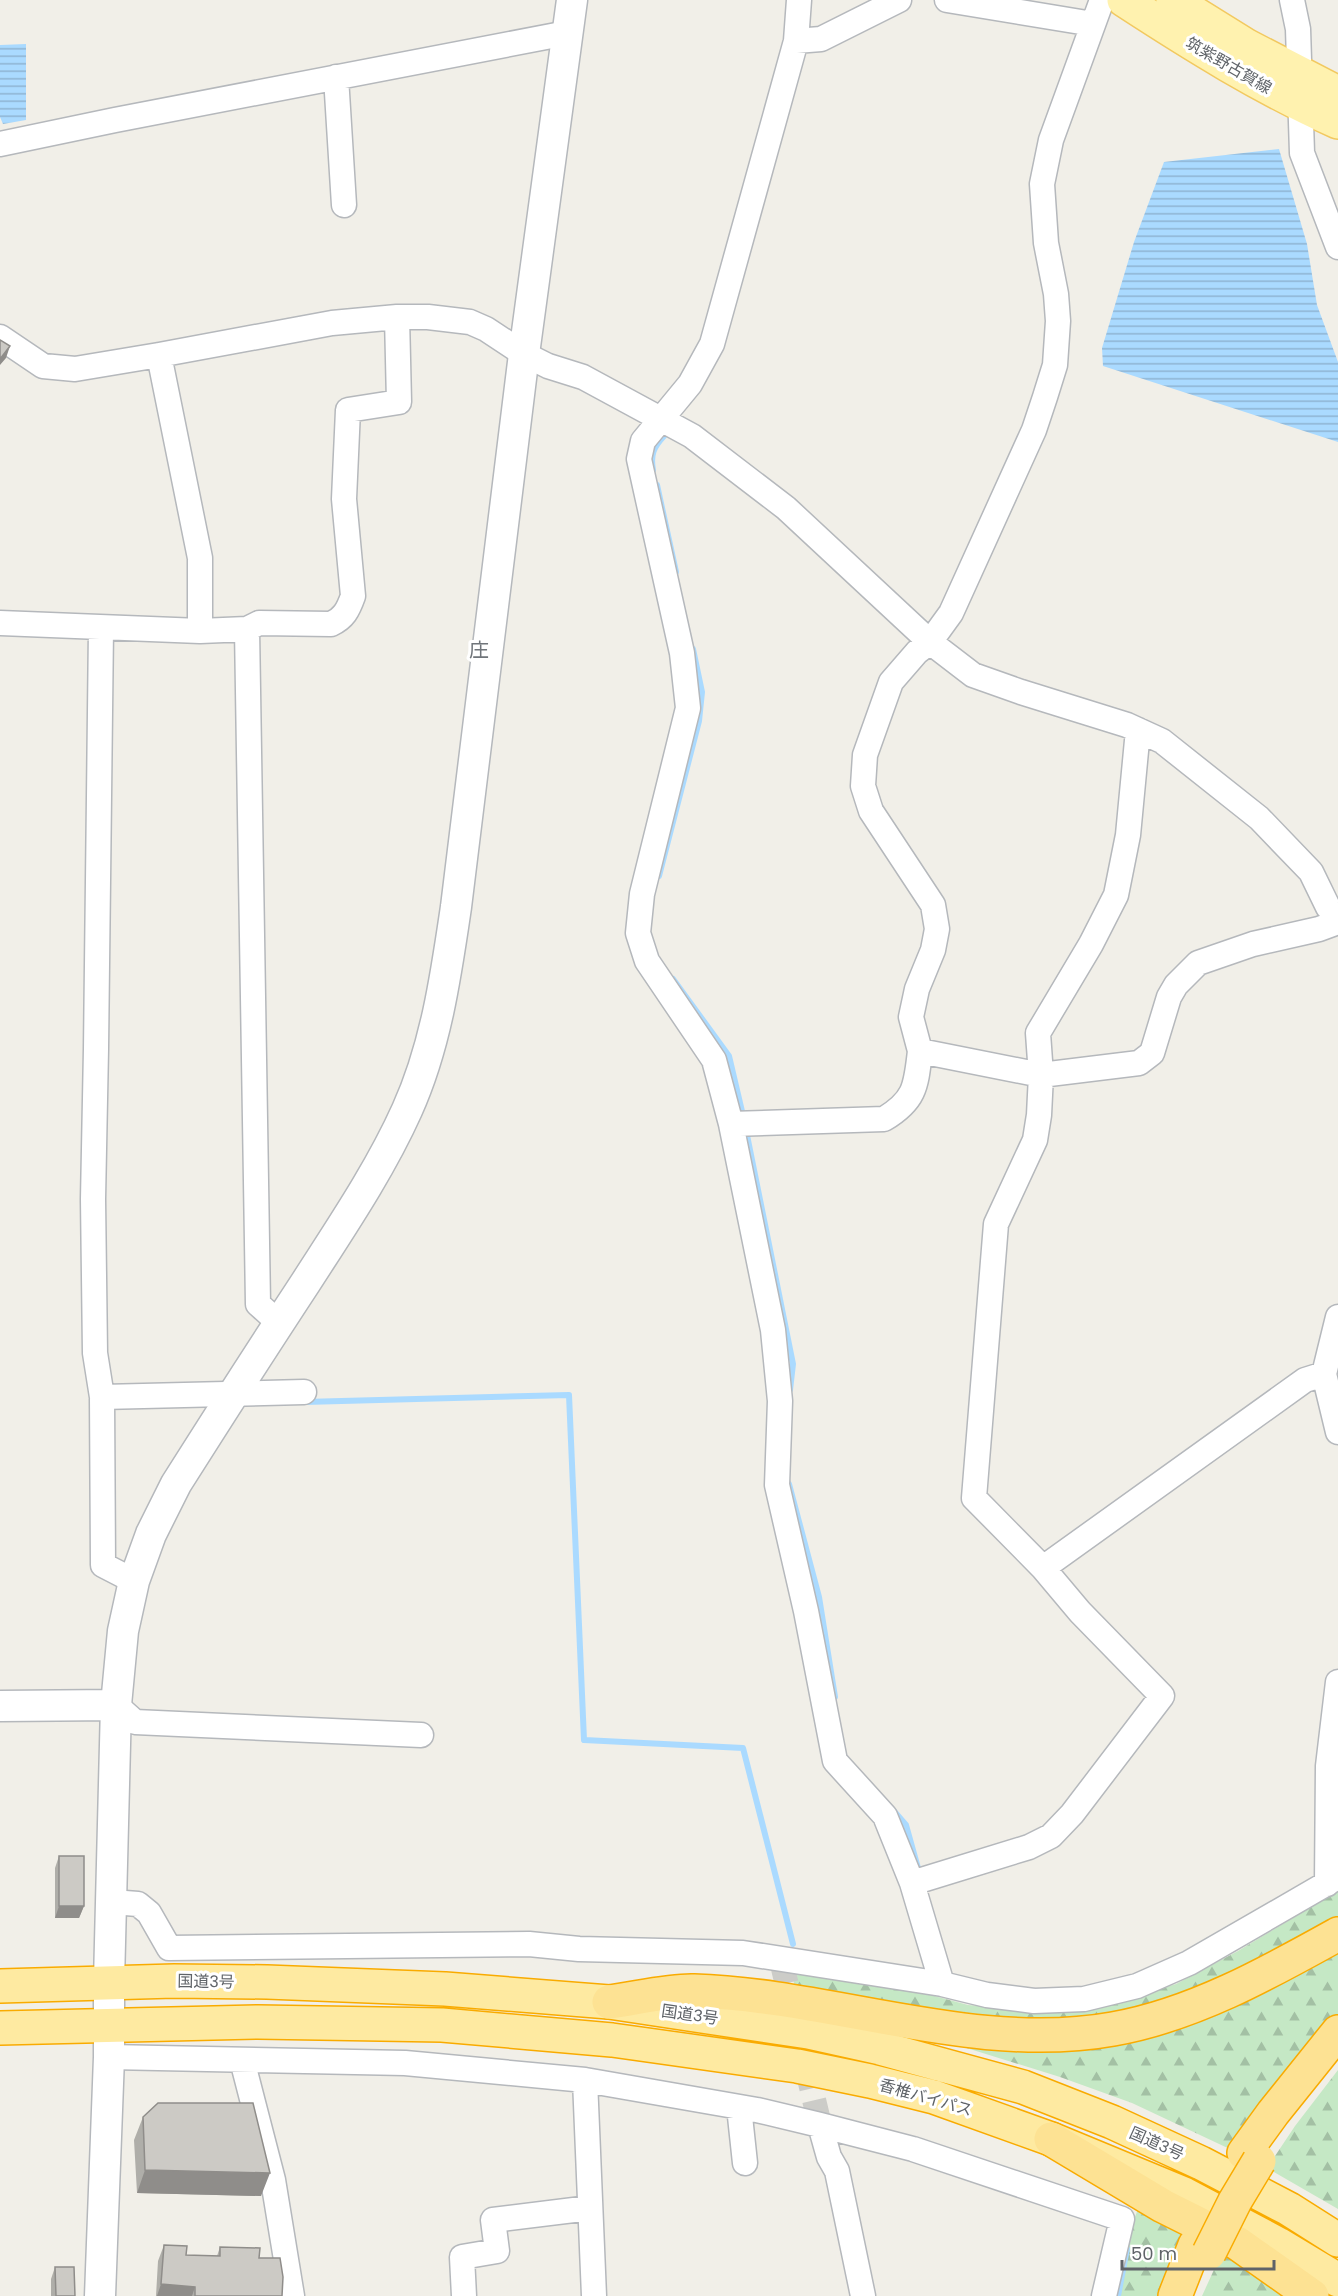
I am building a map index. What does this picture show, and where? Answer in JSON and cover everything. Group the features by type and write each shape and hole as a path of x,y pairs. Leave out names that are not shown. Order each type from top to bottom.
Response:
{"highway":[{"path":"609,2002 692,1990 764,1997 996,2033 1073,2034 1113,2029 1154,2019 1204,2001 1275,1969 1338,1934"},
{"name":"国道3号","path":"0,1986 109,1982 291,1983 445,1989 609,2002 808,2032 880,2048 1023,2087 1112,2122 1201,2163 1289,2209 1338,2240"},
{"name":"香椎バイパス","path":"109,2042 258,2022 442,2025 612,2040 797,2066 870,2081 934,2097 1051,2139"},
{"path":"0,2028 109,2042"},
{"path":"1175,2296 1280,2104 1338,2032"},
{"path":"1252,2157 1338,2057"},
{"path":"1051,2139 1184,2194 1278,2244 1338,2280"},
{"path":"1051,2139 1163,2206 1237,2243 1312,2296"},
{"path":"1192,2296 1202,2249"}],"main road":[{"name":"筑紫野古賀線","path":"1124,0 1204,51 1300,89 1338,93"},
{"name":"筑紫野古賀線","path":"1173,0 1247,46 1338,122"}],"street":[{"path":"100,2296 109,2042 116,1705 123,1631 134,1581 151,1534 176,1484 378,1167 407,1109 434,1029 446,977 456,907 524,354 572,0"},
{"path":"799,0 796,40 712,344 690,384 643,441 639,459 682,653 688,708 642,894 638,933 647,961 714,1060 730,1124 773,1330 780,1401 777,1485 806,1611 835,1761 885,1816 912,1883 942,1984"},
{"path":"796,40 821,39 900,0"},
{"path":"947,0 1093,24"},
{"path":"730,1124 884,1119 898,1110 916,1088 920,1051 911,1017 917,989 933,950 937,929 933,906 871,811 863,786 865,755 891,682 917,652 930,642 951,613 1034,430 1055,365 1058,321 1056,294 1046,243 1042,184 1051,140 1102,0"},
{"path":"1292,0 1298,29 1302,153 1338,247"},
{"path":"0,144 567,33"},
{"path":"336,77 344,205"},
{"path":"0,623 200,631 247,629 260,623 331,624 340,620 348,610 353,596 344,500 348,410 399,402 397,317"},
{"path":"0,337 43,366 75,369 159,356 332,323 397,317 428,317 470,322 486,329 524,354 548,366 583,377 692,436 786,507 930,642 974,675 1138,729 1162,741 1259,818 1311,872 1328,907 1338,916"},
{"path":"159,356 200,558 200,631"},
{"path":"100,628 93,1199 95,1353 102,1397 102,1565 134,1581"},
{"path":"247,629 258,1304 279,1323"},
{"path":"912,1883 1029,1846 1051,1836 1072,1814 1162,1696 1080,1612 1043,1568 974,1498 996,1224 1035,1140 1041,1075 1038,1033 1091,944 1116,895 1128,835 1138,729"},
{"path":"920,1051 1041,1075 1139,1063 1152,1053 1169,997 1176,985 1198,963 1253,945 1338,922"},
{"path":"1338,1317 1324,1374 1338,1432"},
{"path":"1043,1568 1305,1380 1324,1374"},
{"path":"102,1397 304,1392"},
{"path":"112,1902 138,1904 149,1912 169,1948 529,1944 579,1949 743,1953 942,1984 987,1995 1034,2001 1084,1999 1137,1986 1189,1964 1333,1881 1328,1766 1338,1682"},
{"path":"0,1706 116,1705 135,1722 421,1735"},
{"path":"109,2042 242,2060 405,2063 585,2080 739,2107 820,2125 913,2149 1122,2218 1104,2296"},
{"path":"242,2060 273,2180 292,2296"},
{"path":"585,2080 594,2296"},
{"path":"739,2107 745,2163"},
{"path":"820,2125 837,2171 863,2296"},
{"path":"464,2296 462,2257 497,2251 493,2220 590,2208"}],"green space":[{"path":"1338,1891 1338,1924 1287,1952 1126,2015 985,2023 795,1988 792,1974 810,1970 886,1983 968,2005 1065,2013 1101,2008 1176,1984 1238,1951"},
{"path":"1338,1943 1338,2014 1288,2073 1234,2151 1132,2103 1060,2077 928,2036 1049,2043"},
{"path":"1338,2070 1338,2209 1267,2168 1295,2126"},
{"path":"1138,2209 1189,2233 1164,2296 1114,2296 1125,2243"},
{"path":"1223,2250 1296,2296 1202,2296"}],"water":[{"path":"26,44 26,120 3,124 0,117 0,45"},
{"path":"1279,149 1307,244 1317,305 1338,362 1338,442 1103,366 1102,348 1134,242 1164,162"}],"building":[{"path":"0,340 10,346 0,359"},
{"path":"59,1856 84,1856 84,1906 59,1906"},
{"path":"158,2103 253,2103 270,2173 145,2170 143,2117"},
{"path":"164,2245 187,2246 186,2255 220,2256 220,2247 260,2248 259,2258 280,2258 283,2277 282,2296 195,2296 195,2287 161,2284"},
{"path":"55,2267 74,2267 75,2296 56,2296"}],"waterway":[{"path":"653,470 654,451 664,436"},
{"path":"657,485 676,572"},
{"path":"659,876 699,721 702,692 693,649"},
{"path":"673,979 729,1056 744,1120"},
{"path":"746,1130 793,1364 790,1390"},
{"path":"304,1402 569,1395 584,1740 743,1748 793,1944"},
{"path":"789,1484 819,1597 835,1697"},
{"path":"893,1810 906,1825 918,1868"},
{"path":"1118,2296 1127,2249"}],"tunnel":[{"path":"781,1960 820,2125"}],"district":[{"name":"庄","path":"479,650"}]}
